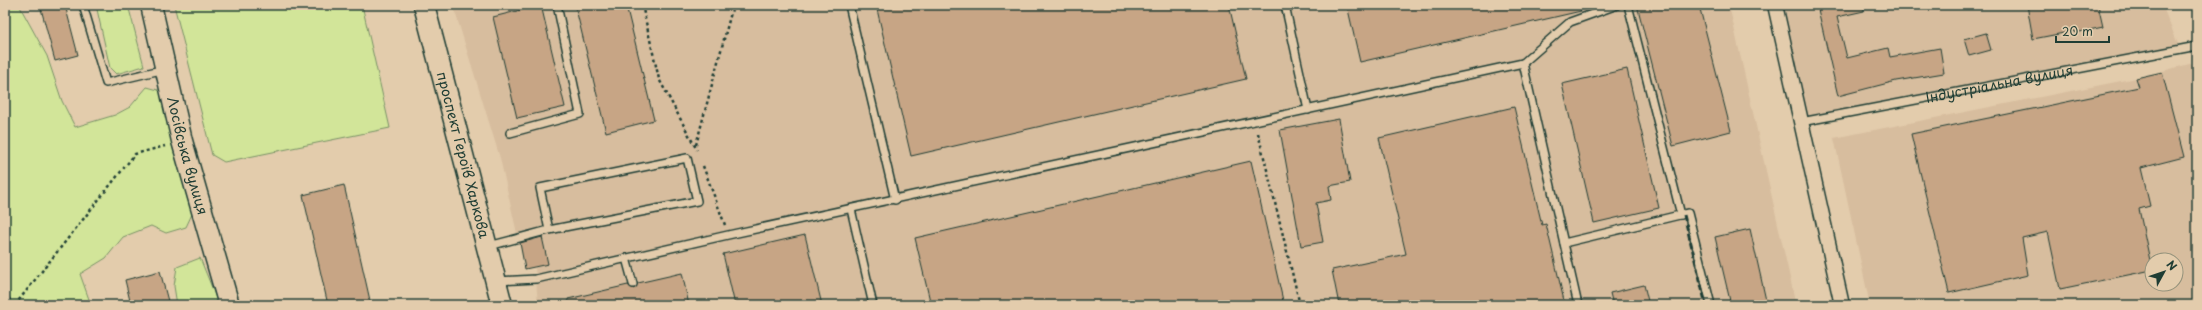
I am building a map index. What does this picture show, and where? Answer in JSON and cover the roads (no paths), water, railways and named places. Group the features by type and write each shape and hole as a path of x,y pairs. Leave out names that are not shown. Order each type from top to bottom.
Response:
{"main road":[{"name":"Лосівська вулиця","path":"151,5 182,141 229,305"},
{"name":"проспект Героїв Харкова","path":"424,5 502,305"}],"street":[{"path":"1775,5 1842,305"}],"lane":[{"path":"83,5 106,83 166,68"},
{"path":"510,133 580,114 557,5"},
{"path":"848,5 895,200"},
{"path":"1284,5 1308,110"},
{"path":"496,281 536,279 728,235 1523,63 1570,22 1617,5"},
{"path":"1628,5 1681,215"},
{"name":"Індустріальна вулиця","path":"1801,122 2197,46"},
{"path":"1523,63 1578,305"},
{"path":"486,246 549,230 697,202 687,158 540,188 549,230"},
{"path":"851,209 873,305"},
{"path":"1564,243 1688,213 1711,305"},
{"path":"626,258 633,284"}],"railway":[{"path":"1684,215 1706,305"}]}
